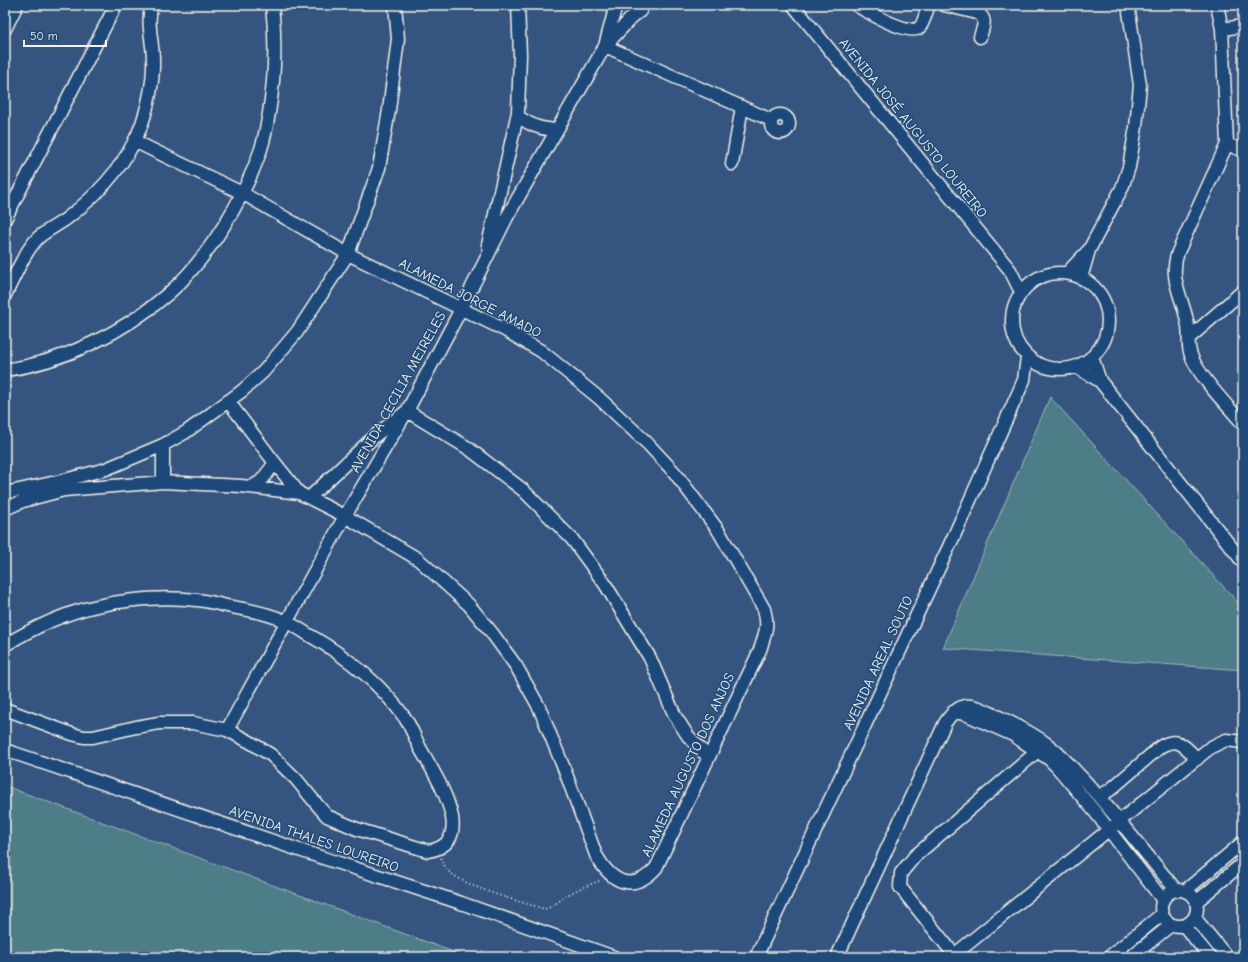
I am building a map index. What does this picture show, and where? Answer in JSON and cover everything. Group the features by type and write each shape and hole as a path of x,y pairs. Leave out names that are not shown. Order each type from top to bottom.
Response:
{"street":[{"path":"5,29 17,5"},
{"path":"5,219 116,5"},
{"path":"5,295 31,245 39,236 66,219 82,206 104,185 134,141 144,114 153,74 149,15 152,5"},
{"path":"5,370 50,361 92,344 118,329 170,292 195,265 224,226 242,193 262,148 269,115 275,66 275,29 272,5"},
{"path":"5,493 61,482 106,469 163,445 186,432 228,402 263,372 297,332 348,254 380,168 398,39 395,5"},
{"path":"484,264 517,116 520,55 518,5"},
{"name":"AVENIDA CECILIA MEIRELES","path":"633,11 640,11 643,5"},
{"name":"AVENIDA CECILIA MEIRELES","path":"633,11 645,14 651,5"},
{"name":"AVENIDA JOSÉ AUGUSTO LOUREIRO","path":"793,5 1010,270 1021,292"},
{"path":"856,5 900,27 910,30 920,27 929,5"},
{"path":"944,5 977,12 982,15 984,18 984,24 980,37"},
{"path":"1081,278 1089,250 1122,188 1129,167 1136,127 1140,85 1128,5"},
{"path":"1217,5 1222,29 1227,144 1175,261 1175,280 1188,325 1189,351 1200,372 1243,424"},
{"name":"AVENIDA CECILIA MEIRELES","path":"605,46 616,7"},
{"name":"AVENIDA CECILIA MEIRELES","path":"226,730 345,516 407,410 462,309 508,217 557,130 605,46 633,11"},
{"path":"1222,29 1243,26"},
{"path":"605,46 771,120"},
{"path":"732,164 742,107"},
{"path":"517,116 534,127 544,130 557,130"},
{"name":"ALAMEDA JORGE AMADO","path":"134,141 242,193 348,254 503,329 541,352 599,398 648,444 675,473 718,530 760,600 767,619"},
{"path":"1227,144 1243,151"},
{"path":"1067,274 1089,250"},
{"path":"1010,270 1036,279"},
{"path":"1051,274 1067,274 1081,278 1098,291 1107,310 1108,325 1104,341 1099,350 1092,357 1076,367 1062,369 1042,366 1027,357 1018,346 1012,332 1011,318 1014,304 1021,292 1036,279 1051,274"},
{"path":"1189,338 1243,291"},
{"name":"AVENIDA AREAL SOUTO","path":"756,957 953,538 1024,380 1027,357"},
{"path":"1092,357 1100,381 1243,562"},
{"name":"AVENIDA AREAL SOUTO","path":"1024,380 1042,366"},
{"path":"1076,367 1100,381"},
{"path":"228,402 275,463 304,495"},
{"path":"304,495 407,410 468,448 524,490 572,539 605,584 650,658 675,716 688,736 708,757"},
{"path":"163,445 163,482"},
{"path":"252,487 261,481 275,463"},
{"path":"6,505 64,490 163,482 252,487 304,495 345,516 418,559 468,605 492,633 516,666 538,707 565,771 596,855 603,868 613,877"},
{"path":"5,646 34,628 80,610 123,601 150,598 197,600 249,610 286,621 324,643 355,665 381,690 405,719 439,783 451,811 453,826 452,834 447,843 438,850 428,851 357,829 327,816 296,779 272,755 226,730 193,723 159,723 93,737 84,737 5,709"},
{"name":"ALAMEDA AUGUSTO DOS ANJOS","path":"613,877 622,881 630,882 640,880 650,875 656,868 760,650 767,629 767,619"},
{"path":"840,956 945,723 953,712 965,714 1042,747 1065,760 1099,796 1180,890 1192,895 1196,902 1197,910 1195,918 1184,926 1171,925 1163,919 1161,915 1160,907 1162,899 1168,893 1180,890 1243,842"},
{"path":"1042,747 914,856 901,873 900,887 955,956 1211,747 1226,740 1243,742"},
{"path":"1099,796 1110,790 1160,747 1171,741 1179,742 1185,746 1197,759"},
{"path":"1042,747 1096,813 1162,899"},
{"name":"AVENIDA THALES LOUREIRO","path":"5,750 305,852 461,903 614,957"},
{"path":"1196,902 1243,863"},
{"path":"1109,957 1161,915"},
{"path":"1195,918 1227,957"},
{"path":"1130,957 1171,925"},
{"path":"1184,926 1210,957"}],"path":[{"path":"438,850 445,867 465,882 545,909 577,890 592,883 613,877"}],"green space":[{"path":"1050,397 1243,608 1243,670 943,648"},
{"path":"5,786 467,957 5,957"}]}
